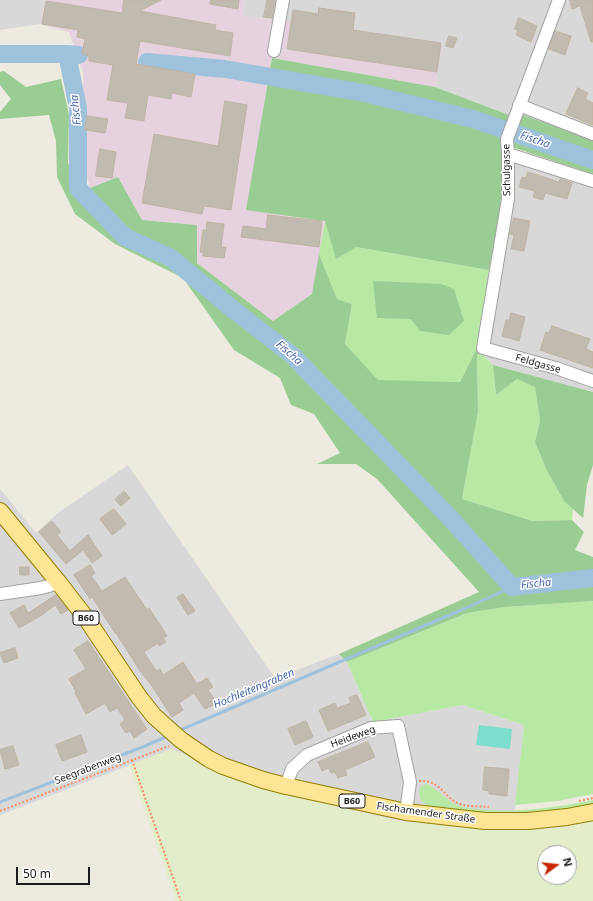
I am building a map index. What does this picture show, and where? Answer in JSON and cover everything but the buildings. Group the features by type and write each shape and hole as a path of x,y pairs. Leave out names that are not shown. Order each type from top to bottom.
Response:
{"main road":[{"name":"Fischamender Straße","path":"0,511 86,618 139,697 154,716 175,735 195,750 223,766 263,780 286,786 406,812 485,821 528,821 567,817 593,812"}],"street":[{"path":"274,51 283,0"},
{"name":"Schulgasse","path":"483,348 508,199 507,139 559,0"},
{"path":"519,105 593,134"},
{"path":"508,154 593,181"},
{"name":"Feldgasse","path":"483,348 556,368 593,381"},
{"path":"0,594 41,588 59,583"},
{"name":"Heideweg","path":"286,786 292,769 307,755 371,728 398,726 410,782 406,812"}],"path":[{"name":"Seegrabenweg","path":"0,811 132,760 175,735"},
{"path":"132,760 181,901"},
{"path":"410,782 425,781 437,784 448,796 460,804 495,808"},
{"path":"574,802 593,798"}],"shaded area":[{"path":"0,0 46,0 40,24 0,30"},
{"path":"46,0 245,0 242,16 442,43 435,87 272,58 260,132 325,221 313,294 273,321 197,263 197,225 142,220 118,177 90,188 84,165 83,73 69,32 40,24"},
{"path":"245,0 593,0 593,140 509,115 435,87 441,43 242,16"},
{"path":"506,148 593,177 593,392 493,365 477,348 501,206"},
{"path":"128,465 275,678 339,654 347,662 373,722 463,705 524,725 513,828 405,822 261,789 172,749 0,815 0,489 36,533 59,512"},
{"path":"479,725 512,729 510,749 476,745"}],"green space":[{"path":"272,58 435,87 509,115 523,115 593,140 593,174 509,146 506,148 501,206 489,270 356,247 336,259 325,221 246,210"},
{"path":"4,71 26,87 61,79 69,115 68,163 80,196 90,188 118,177 142,220 197,225 197,263 273,321 312,294 319,254 337,299 352,304 345,344 378,380 460,382 477,348 479,351 477,357 478,412 462,499 533,521 572,520 584,532 575,550 593,557 593,601 505,607 467,613 347,662 339,654 479,592 377,479 356,464 317,464 340,453 314,414 291,405 280,378 234,350 183,278 115,244 75,214 57,177 56,141 49,115 0,119 0,112 11,99 0,85 0,72"},
{"path":"325,221 356,247 489,270 477,348 460,382 378,381 345,344 352,304 337,299 319,254"},
{"path":"373,281 441,284 454,289 464,321 449,335 420,331 411,319 377,318"},
{"path":"479,351 493,365 496,395 517,379 535,387 540,421 535,442 547,471 564,501 573,509 572,520 533,521 462,499 478,412 477,357"},
{"path":"493,365 593,392 593,465 587,485 583,518 564,501 547,471 535,442 540,421 535,387 517,379 496,395"},
{"path":"593,601 593,794 558,801 515,805 524,725 463,705 373,722 347,662 467,613 505,607"},
{"path":"172,749 261,789 405,822 513,828 593,818 593,901 176,901 129,765"},
{"path":"427,784 453,803 472,809 527,810 593,800 593,807 495,816 430,807 422,801 419,796 421,786"}],"waterway":[{"name":"Fischa","path":"0,54 79,55"},
{"name":"Fischa","path":"67,54 78,108 78,188 125,237 171,258 235,311 292,355 453,521 512,587 593,578"},
{"name":"Fischa","path":"147,62 225,69 364,93 473,119 593,160"},
{"name":"Hochleitengraben","path":"178,731 512,587"},
{"name":"Hochleitengraben","path":"0,802 168,736"}]}
